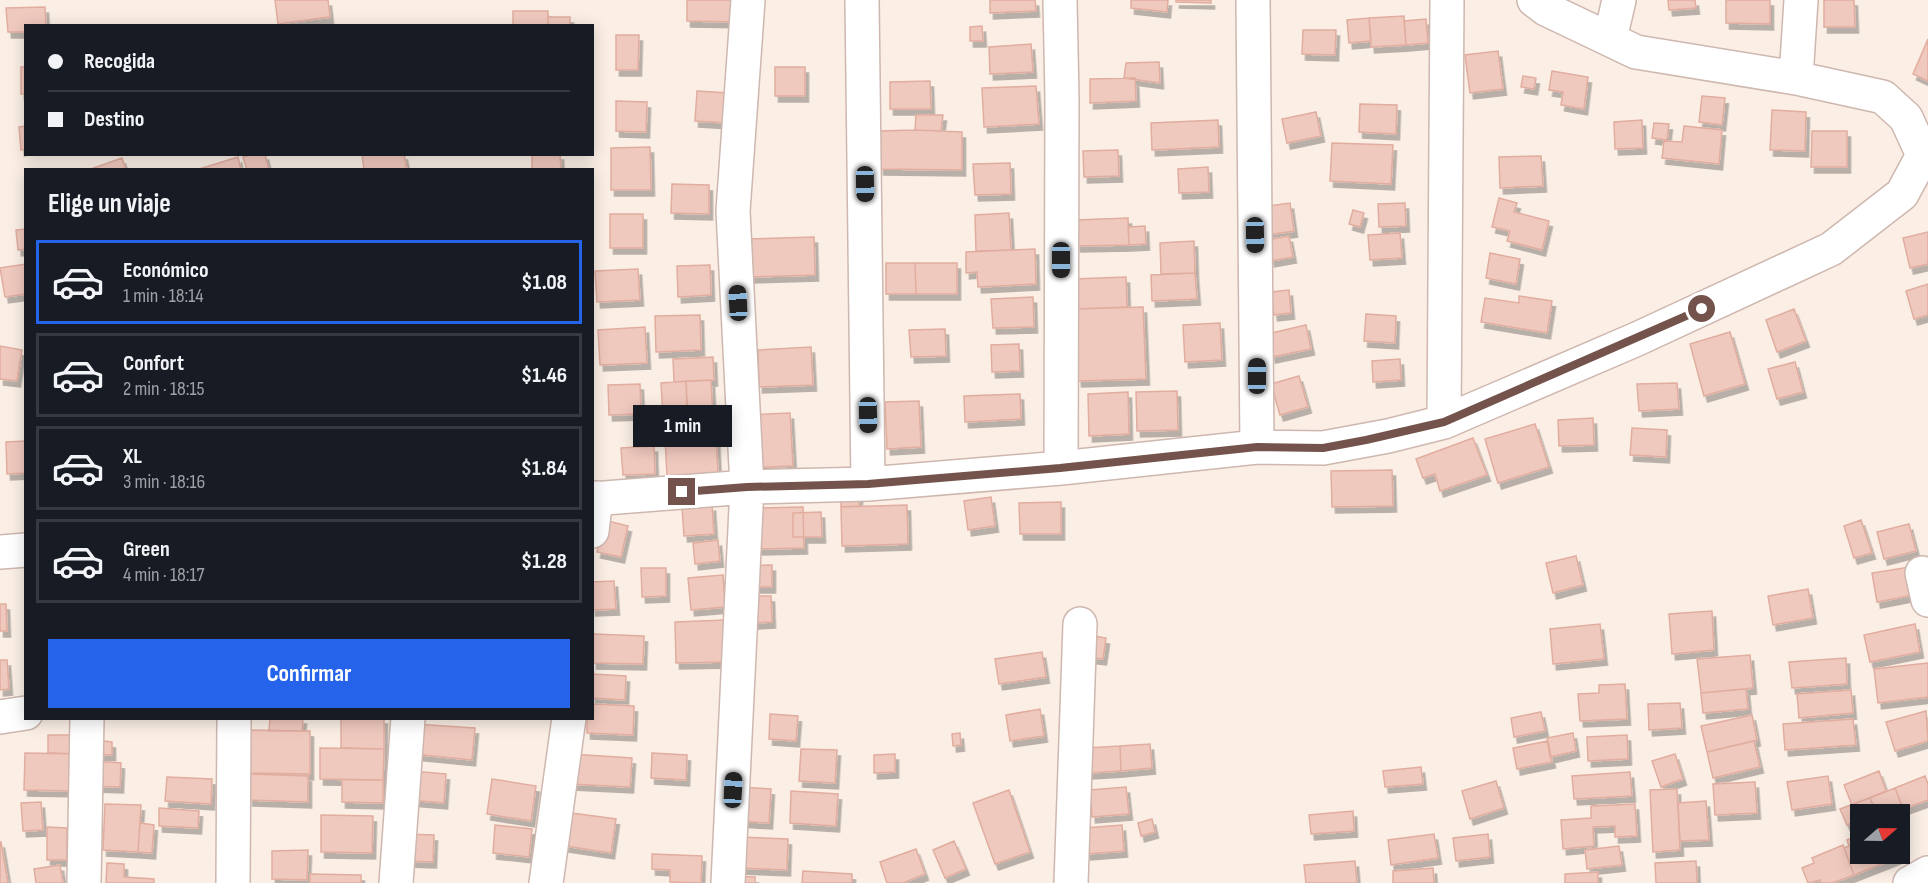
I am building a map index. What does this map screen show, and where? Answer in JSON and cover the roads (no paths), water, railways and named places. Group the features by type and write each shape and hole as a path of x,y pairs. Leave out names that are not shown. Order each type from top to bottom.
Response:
{"street":[{"path":"728,883 747,487 733,211 748,0"},
{"path":"862,0 868,484"},
{"path":"1060,0 1060,468"},
{"path":"1253,0 1257,447"},
{"path":"1444,422 1447,0"},
{"path":"594,498 747,487 868,484 1060,468 1257,447 1323,448 1388,436 1444,422 1637,339 1831,249 1902,194 1926,155 1906,118 1883,97 1796,78 1636,52 1546,9 1534,0"},
{"path":"1610,39 1619,0"},
{"path":"1796,78 1801,0"},
{"path":"0,552 24,550"},
{"path":"1071,883 1080,624"},
{"path":"0,717 24,713"},
{"path":"84,883 87,720"},
{"path":"232,883 234,720"},
{"path":"396,883 408,720"},
{"path":"546,883 569,720"},
{"path":"1910,883 1928,873"}]}
